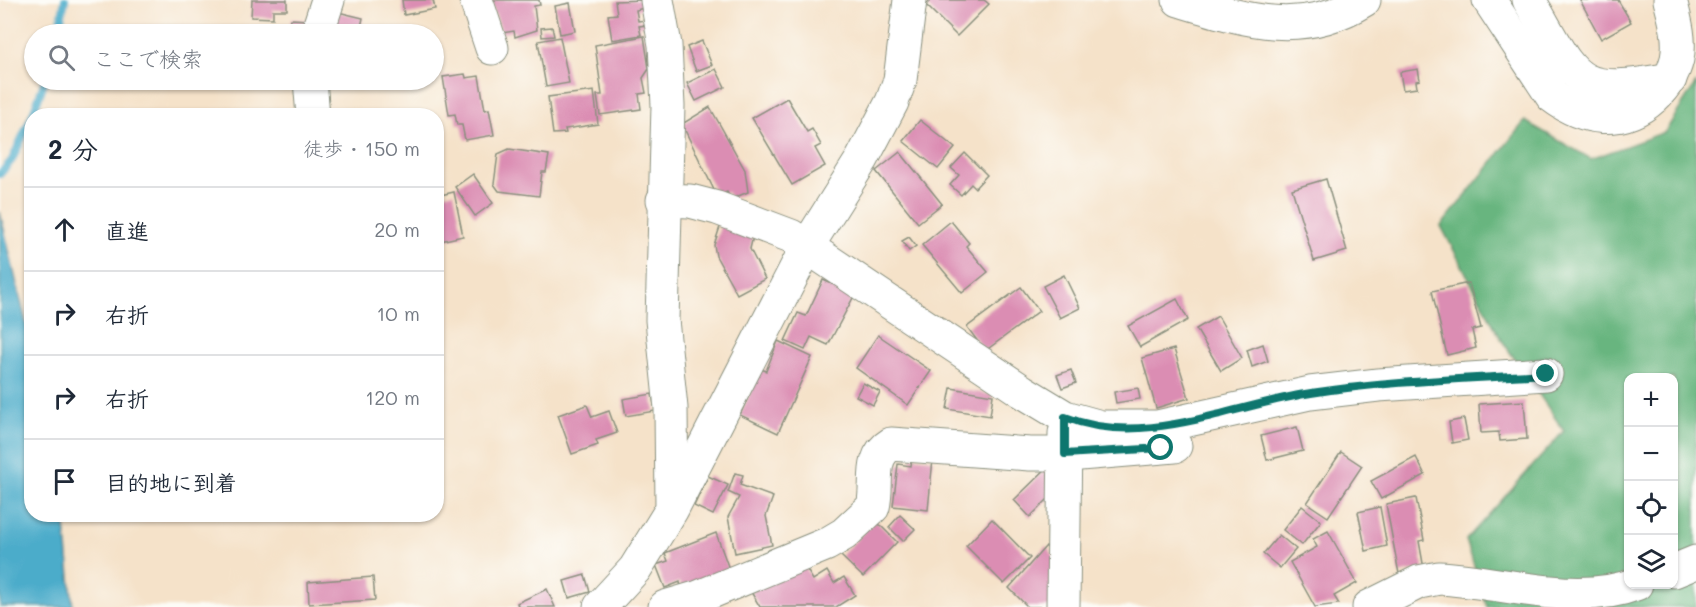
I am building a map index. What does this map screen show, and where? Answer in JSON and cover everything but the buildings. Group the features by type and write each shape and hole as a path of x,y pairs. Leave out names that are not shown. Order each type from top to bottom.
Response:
{"street":[{"path":"320,24 328,0"},
{"path":"476,0 492,48"},
{"path":"657,0 665,45 667,96 662,320 670,408 672,509"},
{"path":"650,607 609,598 635,569 672,509 808,245 862,159 892,102 900,80 910,0"},
{"path":"1179,0 1239,19 1275,24 1335,15 1364,0"},
{"path":"1489,0 1552,96 1563,105 1588,116 1606,118 1626,114 1649,101 1670,79 1677,60 1678,43 1677,25 1670,0"},
{"path":"1529,0 1564,59 1575,74 1588,83 1607,88 1629,87 1670,79"},
{"path":"311,90 313,108"},
{"path":"663,200 690,201 717,208 808,245 896,309 1065,417 1101,427 1157,427 1310,393 1378,385 1546,374"},
{"path":"1063,607 1065,417"},
{"path":"665,607 699,597 743,594 844,534 873,507 876,461 883,449 891,444 956,451 1065,454 1177,446 1253,429"},
{"path":"1678,569 1696,562"},
{"path":"1369,607 1419,582 1439,578 1578,592 1606,592 1624,588"}],"green space":[{"path":"1696,83 1696,607 1487,607 1466,540 1564,431 1501,339 1441,226 1525,121 1591,159 1665,132"}],"water":[{"path":"0,212 24,314 24,522 65,522 73,607 0,607"}],"waterway":[{"path":"60,24 65,0"},
{"path":"35,108 41,90"},
{"path":"0,174 12,160 24,134"}],"route":[{"path":"1161,448 1065,454 1065,417 1101,427 1157,427 1310,393 1378,385 1546,374"}]}
